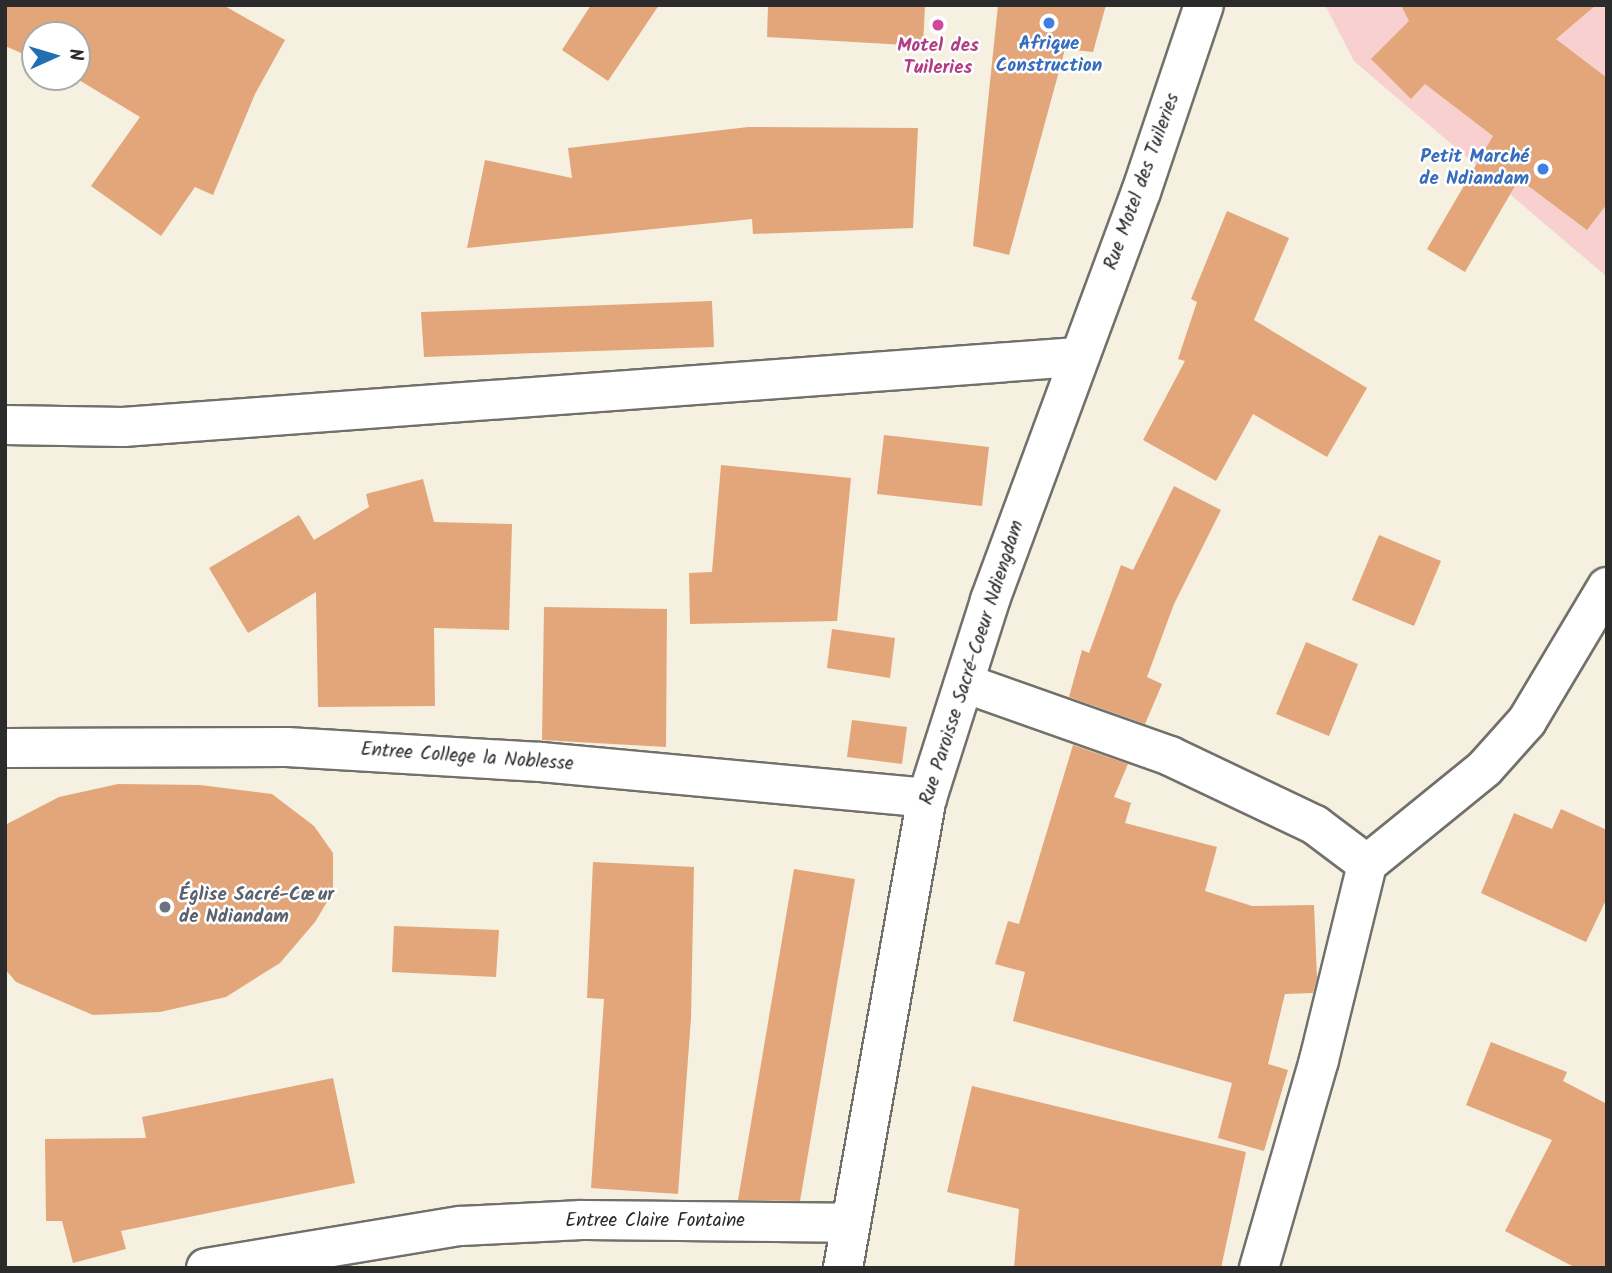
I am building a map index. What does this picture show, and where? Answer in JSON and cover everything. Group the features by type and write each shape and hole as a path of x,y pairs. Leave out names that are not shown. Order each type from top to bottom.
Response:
{"street":[{"name":"Rue Motel des Tuileries","path":"1077,357 1141,192 1204,5"},
{"path":"5,425 123,427 1077,357"},
{"name":"Rue Paroisse Sacré-Coeur Ndiengdam","path":"843,1268 927,798 1077,357"},
{"path":"1259,1268 1319,1060 1367,864 1485,768 1527,721 1607,587"},
{"path":"964,683 1170,756 1315,825 1367,864"},
{"name":"Entree College la Noblesse","path":"5,748 300,748 541,762 927,798"},
{"name":"Entree Claire Fontaine","path":"206,1268 363,1253 461,1226 582,1220 850,1223"}],"shaded area":[{"name":"Petit Marché de Ndiandam","path":"1325,5 1607,5 1607,277 1354,61"}],"building":[{"path":"5,5 223,5 285,40 255,94 213,195 195,187 161,236 91,186 140,117 91,87 91,21 21,21 21,53 5,46"},
{"path":"591,5 659,5 608,81 562,50"},
{"path":"768,5 925,5 923,46 767,37"},
{"path":"998,5 1106,5 1093,52 1065,49 1009,255 973,246"},
{"name":"Petit Marché de Ndiandam","path":"1401,5 1596,5 1556,39 1607,78 1607,204 1587,230 1519,179 1465,272 1427,249 1493,136 1425,84 1411,99 1371,59 1409,21"},
{"path":"748,127 918,128 913,228 753,234 752,219 467,248 485,160 572,178 568,148"},
{"path":"1227,211 1289,238 1254,320 1367,388 1327,457 1253,414 1216,481 1143,440 1185,361 1178,359 1197,302 1191,299"},
{"path":"712,301 714,347 424,357 421,312"},
{"path":"884,435 989,447 982,506 877,494"},
{"path":"721,465 851,478 837,621 690,624 689,573 712,572"},
{"path":"423,479 434,522 512,524 509,630 434,628 435,706 318,707 316,592 248,633 209,568 299,515 314,540 369,507 366,494"},
{"path":"1174,486 1221,510 1174,604 1147,677 1162,684 1145,724 1069,697 1082,650 1089,653 1121,565 1133,570"},
{"path":"1379,535 1441,561 1414,626 1352,600"},
{"path":"544,607 667,609 666,747 542,740"},
{"path":"832,629 895,638 890,678 827,668"},
{"path":"1306,642 1358,664 1329,736 1276,714"},
{"path":"852,720 907,727 902,764 847,757"},
{"path":"1073,745 1128,764 1114,797 1131,803 1125,823 1217,847 1205,891 1252,906 1314,905 1317,978 1313,993 1285,994 1268,1064 1288,1070 1264,1151 1218,1138 1232,1083 1013,1021 1025,972 995,964 1008,921 1019,924"},
{"name":"Église Sacré-Cœur de Ndiandam","path":"118,784 200,785 272,794 314,826 333,853 333,892 315,922 280,963 226,997 160,1012 93,1015 16,982 5,969 5,825 59,797"},
{"path":"1561,809 1607,830 1607,898 1586,942 1481,893 1514,813 1552,829"},
{"path":"593,862 694,867 691,1018 678,1194 591,1188 604,999 587,998"},
{"path":"794,869 855,879 800,1201 738,1200"},
{"path":"394,926 499,930 496,977 392,972"},
{"path":"1491,1042 1567,1072 1563,1081 1607,1104 1607,1268 1576,1268 1505,1231 1552,1140 1466,1105"},
{"path":"333,1078 355,1183 121,1231 126,1249 73,1263 62,1221 46,1221 45,1139 146,1138 142,1117"},
{"path":"972,1086 1246,1152 1221,1268 1014,1268 1019,1209 947,1192"}],"place":[{"name":"Afrique Construction","path":"1049,23"},
{"name":"Motel des Tuileries","path":"938,25"},
{"name":"Petit Marché de Ndiandam","path":"1543,169"},
{"name":"Église Sacré-Cœur de Ndiandam","path":"165,907"}]}
